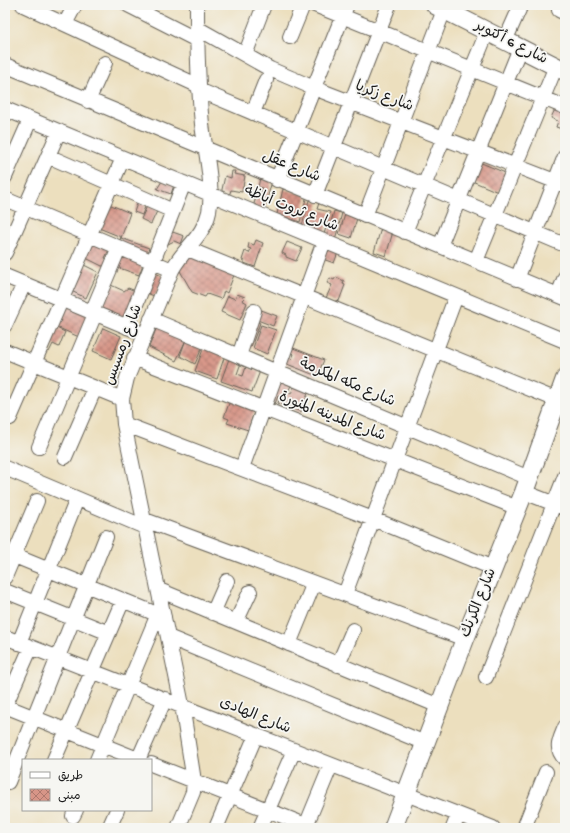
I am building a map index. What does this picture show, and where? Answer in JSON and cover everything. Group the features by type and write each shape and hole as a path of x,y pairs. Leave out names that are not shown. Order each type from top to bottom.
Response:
{"street":[{"path":"23,5 253,113 565,245"},
{"path":"65,24 75,5"},
{"name":"شارع زكريا","path":"128,5 245,55 314,88 560,183"},
{"name":"شارع رمسيس","path":"194,781 182,705 168,636 161,616 159,590 124,424 122,399 125,384 134,358 172,270 177,261 188,249 204,226 209,212 210,194 199,88 197,5"},
{"path":"245,55 264,5"},
{"path":"290,37 303,5"},
{"path":"315,5 345,11 379,31 565,107"},
{"path":"315,195 390,5"},
{"path":"440,246 506,83 512,45 521,5"},
{"path":"365,216 428,51 440,7"},
{"name":"شارع 6 أكتوبر","path":"440,7 560,69"},
{"path":"277,180 345,11"},
{"path":"405,232 487,32"},
{"path":"88,101 105,63"},
{"name":"شارع عقل","path":"5,65 277,180 562,297"},
{"path":"476,261 543,98 560,69"},
{"path":"253,113 266,80"},
{"name":"شارع ثروت أباظة","path":"5,109 565,341"},
{"path":"5,178 30,120"},
{"path":"5,253 59,131"},
{"path":"48,156 173,211"},
{"path":"517,278 535,232 560,183 565,156"},
{"path":"10,418 123,158"},
{"path":"127,327 184,183"},
{"path":"5,199 172,270"},
{"path":"242,468 324,241"},
{"path":"39,447 119,248"},
{"path":"188,249 557,400"},
{"path":"5,276 144,334"},
{"path":"562,297 565,277"},
{"path":"5,326 24,284"},
{"path":"345,594 456,296"},
{"path":"239,356 254,311"},
{"name":"شارع مكه المكرمة","path":"151,319 408,427 524,493"},
{"path":"6,354 122,399"},
{"name":"شارع المدينه المنورة","path":"134,358 395,460 524,493"},
{"name":"شارع الكرنك","path":"393,828 439,706 524,493 565,379"},
{"path":"65,458 94,388"},
{"path":"124,424 374,519 493,568"},
{"path":"5,468 77,499 345,594 465,640"},
{"path":"486,677 560,506 565,476"},
{"path":"524,493 560,506"},
{"path":"77,499 35,603 25,645 5,706 137,759"},
{"path":"5,577 9,554 37,501"},
{"path":"8,782 106,537"},
{"path":"9,554 161,616 97,759"},
{"path":"213,613 227,581"},
{"path":"289,644 314,583"},
{"path":"159,590 439,706"},
{"path":"5,591 109,633"},
{"path":"236,622 250,592"},
{"path":"54,759 123,600"},
{"path":"338,664 353,630"},
{"path":"168,636 425,743"},
{"name":"شارع الهادى","path":"5,637 182,705 405,795 456,822 492,828"},
{"path":"143,759 165,699"},
{"path":"565,727 558,746 559,752 565,759"},
{"path":"216,828 256,735"},
{"path":"260,828 294,750"},
{"path":"152,765 308,827 331,765"},
{"path":"524,828 546,772"},
{"path":"178,828 193,792 194,781"},
{"path":"109,828 117,811"}],"building":[{"path":"555,109 565,113 565,130 556,127 558,121 551,118"},
{"path":"479,162 508,174 498,192 472,181"},
{"path":"232,171 235,171 234,174 245,176 242,192 231,190 229,196 221,194 225,176 231,178"},
{"path":"260,178 272,181 264,210 253,207 256,197 260,198 262,188 258,187"},
{"path":"162,181 174,185 171,194 157,189"},
{"path":"283,189 307,195 300,222 277,214"},
{"path":"309,200 319,203 317,209 330,212 322,242 310,239 314,223 311,229 302,226"},
{"path":"138,201 146,204 142,215 134,212"},
{"path":"104,202 130,213 121,238 149,248 139,275 111,265 121,237 94,226"},
{"path":"148,204 158,209 151,224 141,219"},
{"path":"334,211 342,213 335,240 327,237"},
{"path":"346,211 358,215 351,238 339,234"},
{"path":"382,225 394,228 386,256 374,252"},
{"path":"164,229 184,236 181,244 174,241 168,244 160,240"},
{"path":"91,238 110,248 105,258 111,261 110,265 102,266 82,256"},
{"path":"325,239 341,245 334,263 317,257"},
{"path":"256,240 263,243 255,267 244,263 242,260 245,251 249,253 251,249 248,248 249,243 254,245"},
{"path":"287,242 302,248 296,261 286,257 286,255 282,253"},
{"path":"188,250 239,262 227,293 224,291 221,299 207,294 205,297 192,292 179,269"},
{"path":"80,263 98,272 86,298 67,289"},
{"path":"151,271 166,278 154,296 142,291"},
{"path":"336,277 344,281 343,284 345,285 339,301 336,300 336,303 326,298 332,285 327,283 330,278 334,280"},
{"path":"102,281 124,291 128,288 138,292 126,319 92,304"},
{"path":"237,294 245,297 242,300 247,303 240,320 221,312 228,296 235,299"},
{"path":"61,302 89,314 79,337 52,325"},
{"path":"251,306 277,316 273,326 247,316"},
{"path":"248,319 260,323 251,347 239,342"},
{"path":"158,324 204,343 195,364 180,356 185,342 176,361 149,347"},
{"path":"261,325 276,330 267,354 253,348"},
{"path":"52,326 65,332 59,347 53,344 49,352 42,349"},
{"path":"103,328 121,336 111,359 93,351"},
{"path":"205,344 226,352 217,379 195,371"},
{"path":"288,346 324,360 317,376 282,362 285,356 292,359 294,354 286,351"},
{"path":"230,356 242,360 237,374 243,376 246,367 260,371 252,392 221,381"},
{"path":"276,377 292,383 288,392 291,394 295,383 310,388 301,412 278,403 280,397 278,396 275,404 267,401"},
{"path":"231,398 256,406 248,430 227,423 229,419 224,417"}]}
